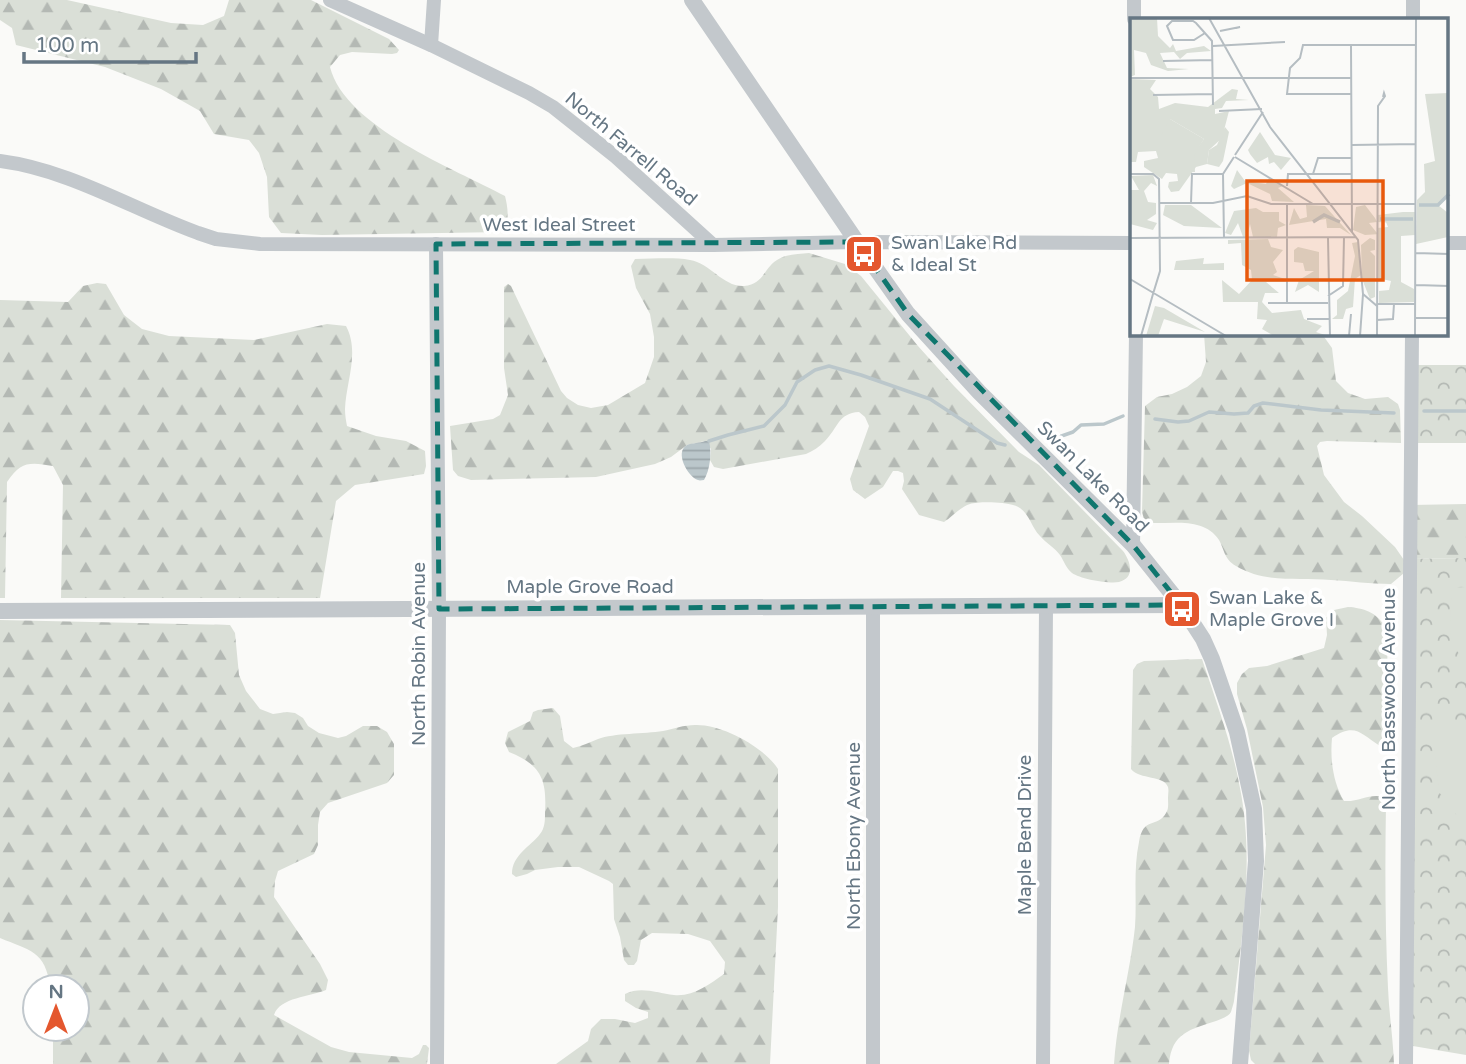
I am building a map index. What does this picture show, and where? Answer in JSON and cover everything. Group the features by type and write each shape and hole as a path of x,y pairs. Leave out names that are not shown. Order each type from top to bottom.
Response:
{"street":[{"name":"North Farrell Road","path":"330,0 431,45 553,107 616,157 713,245"},
{"path":"431,45 434,0"},
{"name":"Swan Lake Road","path":"692,0 897,299 979,392 1133,545 1181,605 1203,639 1237,732 1254,809 1256,861 1240,1064"},
{"path":"1134,0 1134,18"},
{"path":"1413,0 1413,18"},
{"name":"West Ideal Street","path":"0,161 29,165 65,177 182,228 216,239 260,244 1130,243"},
{"path":"1448,243 1466,243"},
{"name":"North Robin Avenue","path":"436,244 439,609 437,1064"},
{"path":"1133,545 1136,336"},
{"name":"North Basswood Avenue","path":"1406,1064 1412,336"},
{"name":"Maple Grove Road","path":"0,611 1181,605"},
{"name":"Maple Bend Drive","path":"1043,1064 1046,606"},
{"name":"North Ebony Avenue","path":"873,607 873,1064"}],"highlighted area":[{"path":"857,242 908,314 1133,545 1181,605 439,609 436,244"}],"green space":[{"path":"0,0 67,0 171,23 203,25 224,16 229,0 311,0 389,39 399,50 392,54 352,52 340,55 330,67 340,89 357,109 404,144 505,196 508,215 505,228 502,232 322,235 281,233 269,217 267,177 259,153 249,140 214,134 200,111 161,89 105,67 16,45 12,28 0,20"},
{"path":"809,253 845,264 861,276 954,386 1019,452 1039,465 1123,551 1130,568 1128,577 1119,582 1109,582 1072,573 1058,552 1042,539 1023,510 1013,505 992,502 970,504 944,522 919,515 902,489 903,473 898,471 893,471 883,487 865,499 853,490 850,479 869,426 859,412 842,418 825,441 806,454 723,469 714,467 710,460 711,449 705,441 687,445 671,457 655,464 596,477 471,480 458,476 453,470 450,426 493,419 500,415 508,395 504,368 504,287 508,284 561,391 578,405 591,408 608,405 645,383 654,357 650,314 636,288 631,266 635,259 690,260 704,265 730,283 744,286 760,279 772,264 781,258"},
{"path":"106,284 124,315 142,329 169,336 254,340 327,324 346,326 352,346 345,409 347,426 376,436 406,441 425,451 426,466 424,474 355,485 336,501 320,598 61,598 63,485 53,466 32,464 17,470 7,482 5,598 0,598 0,300 68,302 83,286"},
{"path":"1204,336 1323,336 1332,348 1336,381 1348,393 1365,399 1388,397 1398,404 1401,443 1327,441 1320,442 1317,446 1324,475 1344,502 1395,547 1404,560 1404,573 1391,584 1271,578 1247,572 1232,563 1219,540 1205,528 1187,523 1149,523 1144,519 1145,406 1157,397 1187,387 1201,376 1206,362"},
{"path":"1411,365 1466,365 1466,443 1411,443"},
{"path":"1466,504 1466,558 1410,559 1411,505"},
{"path":"1466,558 1466,1055 1407,1045 1410,559"},
{"path":"1466,587 1466,666 1451,637 1450,612 1452,588"},
{"path":"1348,607 1374,614 1382,622 1386,633 1388,732 1385,741 1380,746 1363,734 1347,731 1332,738 1331,754 1335,779 1344,801 1379,796 1384,797 1386,803 1386,942 1394,1064 1255,1064 1249,1051 1266,845 1263,807 1237,694 1237,683 1249,668 1267,666 1324,648 1327,635 1326,618 1334,610"},
{"path":"0,620 230,625 235,633 239,675 246,691 260,709 273,714 295,713 319,733 338,738 363,726 377,726 387,732 394,744 394,775 387,783 328,803 320,812 318,845 314,854 278,871 274,897 328,980 326,990 282,1004 274,1015 331,1047 349,1052 412,1058 426,1045 429,1048 427,1064 53,1064 53,1043 91,1043 91,973 47,973 40,959 28,949 0,938"},
{"path":"1202,659 1233,755 1244,814 1246,894 1234,1002 1226,1017 1190,1030 1178,1039 1169,1064 1114,1064 1135,927 1139,842 1147,825 1163,817 1168,806 1166,783 1140,775 1131,769 1133,670 1137,664 1144,661"},
{"path":"553,708 560,716 564,741 573,748 612,736 691,725 706,726 717,728 753,745 778,769 778,907 770,1064 556,1064 588,1041 591,1029 601,1019 635,1023 648,1018 648,1012 625,1001 625,994 643,990 674,995 694,992 724,974 725,962 710,941 688,934 652,933 641,940 634,965 628,965 624,960 614,919 613,884 579,867 535,870 516,877 512,874 518,856 543,829 545,791 535,768 509,752 505,743 508,732 530,721 533,712"},
{"path":"1434,725 1466,725 1466,826 1439,792"}],"shaded area":[{"path":"709,441 710,461 704,480 700,480 694,478 687,469 682,453 687,445"}],"waterway":[{"path":"709,441 764,426 785,405 797,382 815,370 829,366 930,399 997,443 1005,445"},
{"path":"1155,419 1178,422 1189,421 1209,412 1248,413 1254,406 1263,403 1321,410 1394,413"},
{"path":"1424,411 1466,411"},
{"path":"1056,438 1073,432 1081,425 1104,424 1123,416"}],"place":[{"name":"Swan Lake Rd & Ideal St","path":"864,254"},
{"name":"Swan Lake & Maple Grove I","path":"1182,609"}]}
